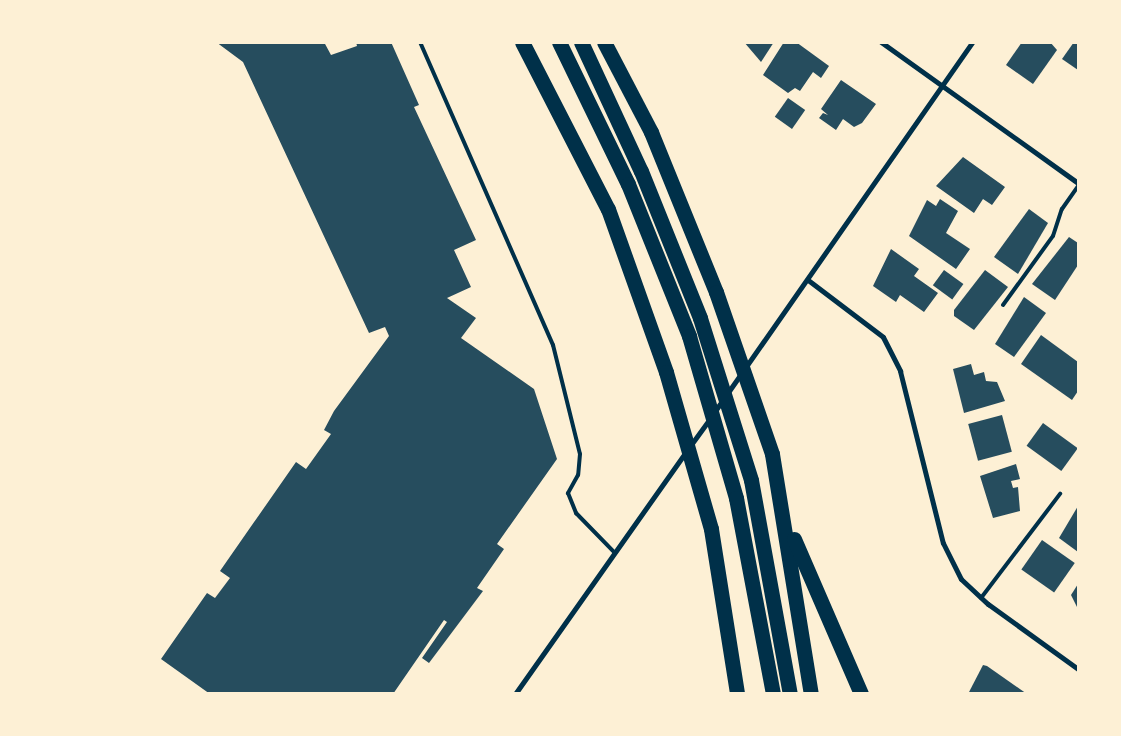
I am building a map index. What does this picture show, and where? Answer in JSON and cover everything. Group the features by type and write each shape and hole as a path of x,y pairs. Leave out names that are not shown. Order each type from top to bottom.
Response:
{"highway":[{"path":"522,42 608,209 666,372 711,529 737,694"},
{"path":"558,42 628,184 689,336 736,498 773,694"},
{"path":"580,42 641,171 700,318 751,480 790,694"},
{"path":"604,42 651,132 716,292 772,454 786,522 811,694"},
{"path":"786,522 861,694"}],"street":[{"path":"881,42 1078,184"},
{"path":"515,694 944,86 972,42"},
{"path":"808,280 883,337 900,371 943,543 961,579 981,598 1078,669"}],"lane":[{"path":"420,42 553,346 580,454 578,475 568,493 576,513 615,553"},
{"path":"1003,305 1053,236 1062,209 1078,184"},
{"path":"981,598 1060,494"}],"building":[{"path":"216,42 324,42 331,55 357,46 356,42 391,42 419,105 414,107 476,240 454,250 471,287 447,298 476,318 461,338 534,389 557,459 497,544 504,549 477,588 483,591 429,663 422,658 447,622 444,620 393,694 210,694 161,659 207,593 215,598 230,578 220,571 296,462 306,469 331,434 324,430 334,411 389,336 385,327 369,333 243,62"},
{"path":"744,42 774,42 761,62"},
{"path":"784,42 796,42 829,66 821,78 813,72 800,91 795,88 788,93 763,75"},
{"path":"1022,42 1050,42 1057,50 1033,84 1006,65"},
{"path":"1074,42 1078,42 1078,70 1062,59"},
{"path":"841,80 876,104 862,123 854,127 843,119 836,130 819,118 823,113 828,115 821,109"},
{"path":"788,98 805,110 792,129 775,117"},
{"path":"963,157 1005,187 992,205 983,199 974,213 936,186"},
{"path":"940,199 958,211 946,233 970,249 956,269 909,236 927,200 936,206"},
{"path":"1029,209 1048,223 1018,274 994,257"},
{"path":"1069,237 1078,243 1078,265 1055,300 1032,284"},
{"path":"891,249 919,269 914,276 938,293 924,312 900,295 896,302 873,286"},
{"path":"944,270 963,284 952,299 933,285"},
{"path":"985,270 1008,287 974,330 954,316 954,310"},
{"path":"1024,297 1046,313 1014,357 995,344"},
{"path":"1041,335 1078,362 1078,391 1072,400 1021,364"},
{"path":"971,364 974,375 984,372 986,381 997,382 1005,401 964,413 953,369"},
{"path":"1002,415 1012,452 978,461 968,424"},
{"path":"1043,423 1078,448 1061,471 1027,446"},
{"path":"1016,464 1020,479 1011,481 1013,488 1018,487 1020,511 993,518 980,476"},
{"path":"1078,506 1078,552 1059,538"},
{"path":"1042,540 1075,563 1054,592 1021,569"},
{"path":"1078,584 1078,609 1071,595"},
{"path":"983,665 987,666 1027,694 968,694"}]}
